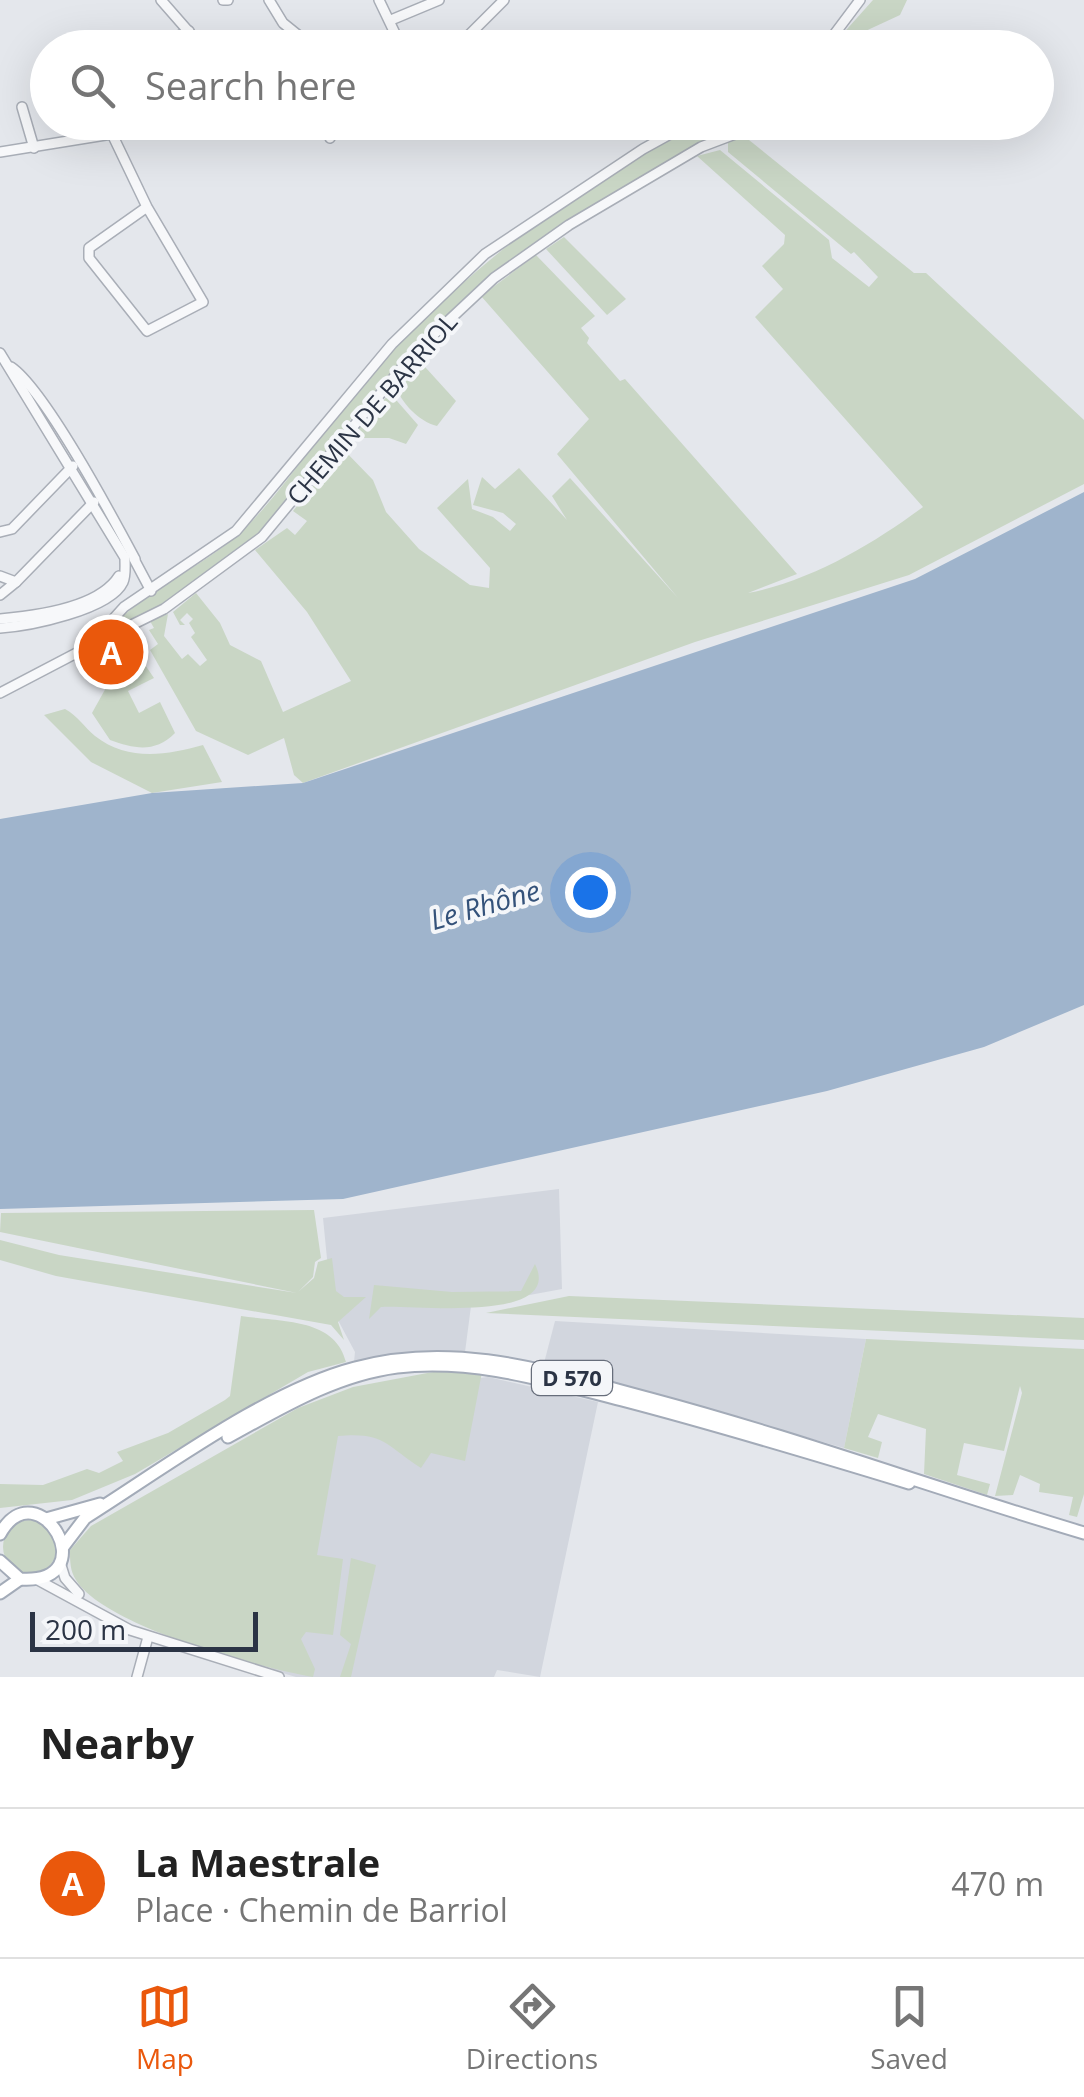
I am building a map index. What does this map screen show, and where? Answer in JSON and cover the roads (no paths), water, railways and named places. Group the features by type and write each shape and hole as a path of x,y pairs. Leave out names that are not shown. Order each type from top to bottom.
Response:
{"main road":[{"name":"D 570","path":"63,1547 85,1518 198,1448 300,1396 394,1368 470,1366 640,1405 1084,1533"},
{"name":"D 570","path":"46,1519 114,1500"},
{"path":"0,1534 6,1520 25,1515 46,1519 57,1528 63,1547 60,1562 36,1580 20,1579 0,1592"},
{"path":"0,1561 20,1579"}],"street":[{"path":"161,0 187,30"},
{"path":"269,0 292,30"},
{"path":"379,0 395,30"},
{"path":"391,20 439,0"},
{"path":"838,30 860,0"},
{"path":"472,30 498,2"},
{"path":"22,107 30,134"},
{"path":"32,140 34,148"},
{"path":"0,152 79,140"},
{"path":"115,140 147,206 203,302 147,330 140,327 90,258 90,248 147,206"},
{"path":"88,646 114,616 236,531 392,344 485,254 659,140"},
{"name":"CHEMIN DE BARRIOL","path":"0,693 164,608 262,536 415,353 494,278 569,226 701,147 719,140"},
{"path":"0,353 128,560 152,590"},
{"path":"0,628 40,622 106,599 122,582 128,560 62,436 22,374 9,366"},
{"path":"0,532 12,529 72,466"},
{"path":"0,595 94,502"},
{"path":"0,618 38,613 103,593 128,560"},
{"path":"0,576 16,582"},
{"path":"60,1562 64,1578 88,1604"},
{"path":"36,1580 148,1637 279,1677"},
{"path":"136,1677 148,1637"}],"water":[{"name":"Le Rhône","path":"1084,492 1084,1005 984,1047 827,1091 343,1199 0,1209 0,819 152,793 303,783 915,579"}],"place":[{"name":"La Maestrale","path":"111,652"}]}
